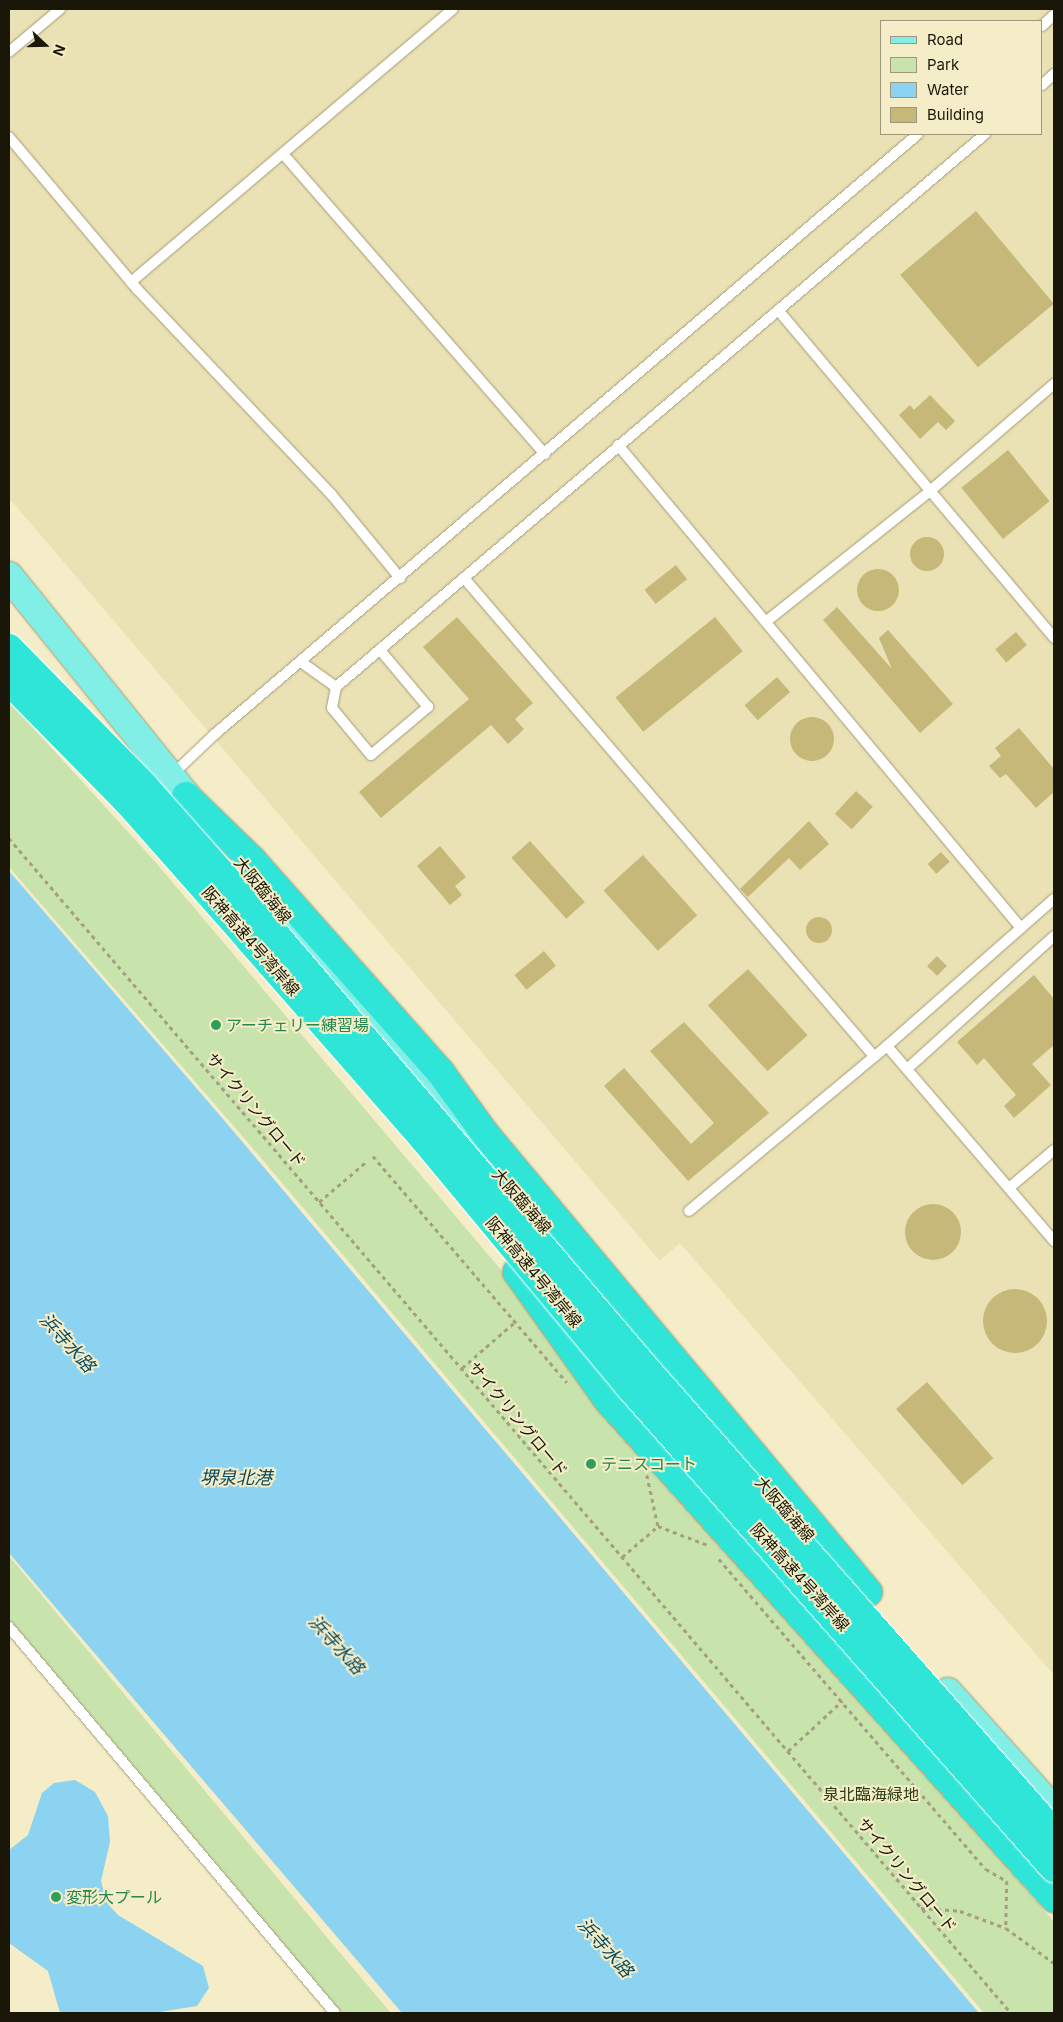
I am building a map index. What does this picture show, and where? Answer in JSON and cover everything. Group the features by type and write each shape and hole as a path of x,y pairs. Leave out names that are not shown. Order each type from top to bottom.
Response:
{"highway":[{"path":"9,631 96,726 144,786"},
{"name":"阪神高速4号湾岸線","path":"9,648 144,786 268,926 646,1369 1054,1833"},
{"name":"阪神高速4号湾岸線","path":"9,680 128,802 249,939 424,1139 629,1386 1054,1868"},
{"path":"178,786 252,860 372,994 1054,1818"},
{"path":"517,1272 608,1400 1054,1898"}],"main road":[{"name":"大阪臨海線","path":"9,576 439,1105 850,1585 1054,1810"},
{"path":"9,652 140,804 517,1272 1054,1884"}],"lane":[{"path":"9,52 60,9"},
{"path":"131,282 284,155 453,9"},
{"path":"1043,25 1054,15"},
{"path":"1043,84 1054,74"},
{"path":"178,786 301,662 917,135"},
{"path":"380,650 428,707 371,755 332,708 336,687 983,135"},
{"path":"9,137 131,282 331,494 400,578"},
{"path":"284,155 545,454"},
{"path":"778,310 1054,638"},
{"path":"768,620 930,491 1054,384"},
{"path":"618,445 768,620 1021,928"},
{"path":"464,578 873,1055"},
{"path":"301,662 336,687"},
{"path":"689,1211 873,1055 887,1046 1054,899"},
{"path":"907,1068 1054,936"},
{"path":"887,1046 1054,1240"},
{"path":"1009,1188 1054,1150"},
{"path":"9,1626 335,2013"}],"path":[{"name":"サイクリングロード","path":"9,838 1010,2013"},
{"path":"373,1156 572,1387"},
{"path":"319,1202 367,1161"},
{"path":"461,1368 515,1322"},
{"path":"640,1467 647,1474 658,1526"},
{"path":"621,1557 658,1526"},
{"path":"658,1526 708,1545 986,1869 1007,1881 1006,1928"},
{"path":"787,1752 842,1702"},
{"path":"921,1908 960,1912 1006,1928 1054,1963"}],"shaded area":[{"path":"9,9 1054,9 1054,1675 680,1243 660,1261 9,498"}],"green space":[{"name":"泉北臨海緑地","path":"9,701 157,864 1054,1922 1054,2013 984,2013 250,1145 9,867"},
{"path":"9,1556 391,2013 335,2013 9,1627"}],"water":[{"name":"堺泉北港","path":"9,871 217,1112 979,2013 402,2013 9,1553"},
{"name":"変形大プール","path":"75,1780 95,1792 108,1816 110,1842 101,1881 107,1903 118,1915 203,1966 209,1988 197,2006 153,2013 60,2013 48,1971 9,1943 9,1850 28,1835 42,1793 54,1783"}],"building":[{"path":"976,211 1054,304 978,367 900,275"},
{"path":"930,395 955,421 946,430 938,422 920,439 899,415 910,405 914,410"},
{"path":"1008,450 1050,501 1003,539 961,488"},
{"path":"927,537 939,542 944,554 939,566 927,571 915,566 910,554 915,542"},
{"path":"676,565 687,579 656,604 644,590"},
{"path":"878,569 893,575 899,590 893,605 878,611 863,605 857,590 863,575"},
{"path":"837,607 892,669 879,638 888,630 953,704 920,733 823,620"},
{"path":"457,617 533,703 515,719 524,729 508,744 491,725 381,818 359,792 469,699 423,647"},
{"path":"715,617 743,651 643,732 616,698"},
{"path":"1016,632 1027,645 1006,662 995,649"},
{"path":"777,677 790,692 758,720 745,705"},
{"path":"812,717 824,721 830,727 834,739 830,751 824,757 812,761 800,757 794,751 790,739 794,727 800,721"},
{"path":"1019,728 1054,769 1054,792 1036,808 1006,774 1000,778 989,766 1001,756 995,748"},
{"path":"856,791 873,807 852,829 835,814"},
{"path":"809,821 829,844 800,870 789,858 748,897 740,889"},
{"path":"530,841 585,902 566,919 511,858"},
{"path":"440,846 466,877 455,886 462,895 450,905 417,866"},
{"path":"941,852 950,862 936,874 928,864"},
{"path":"643,855 697,915 658,951 604,890"},
{"path":"819,917 828,921 832,930 828,939 819,943 810,939 806,930 810,921"},
{"path":"544,951 556,966 526,990 514,975"},
{"path":"937,956 947,966 937,976 927,966"},
{"path":"748,969 808,1035 767,1071 708,1005"},
{"path":"1034,975 1054,999 1054,1045 1032,1064 1051,1085 1014,1118 1004,1106 1016,1095 984,1058 977,1065 957,1042"},
{"path":"684,1022 769,1113 688,1181 604,1086 624,1068 691,1144 714,1123 650,1051"},
{"path":"927,1204 939,1204 949,1208 957,1216 961,1232 957,1248 949,1256 939,1260 927,1260 917,1256 909,1248 905,1238 905,1226 909,1216 917,1208"},
{"path":"1009,1289 1021,1289 1038,1298 1045,1309 1047,1321 1045,1333 1038,1344 1021,1353 1009,1353 997,1348 988,1339 983,1327 983,1315 988,1303 997,1294"},
{"path":"927,1382 993,1458 962,1485 896,1409"}],"place":[{"name":"アーチェリー練習場","path":"216,1025"},
{"name":"テニスコート","path":"591,1464"},
{"name":"変形大プール","path":"56,1897"}],"water label":[{"name":"浜寺水路","path":"67,1343"},
{"name":"浜寺水路","path":"336,1645"},
{"name":"浜寺水路","path":"605,1948"}]}
